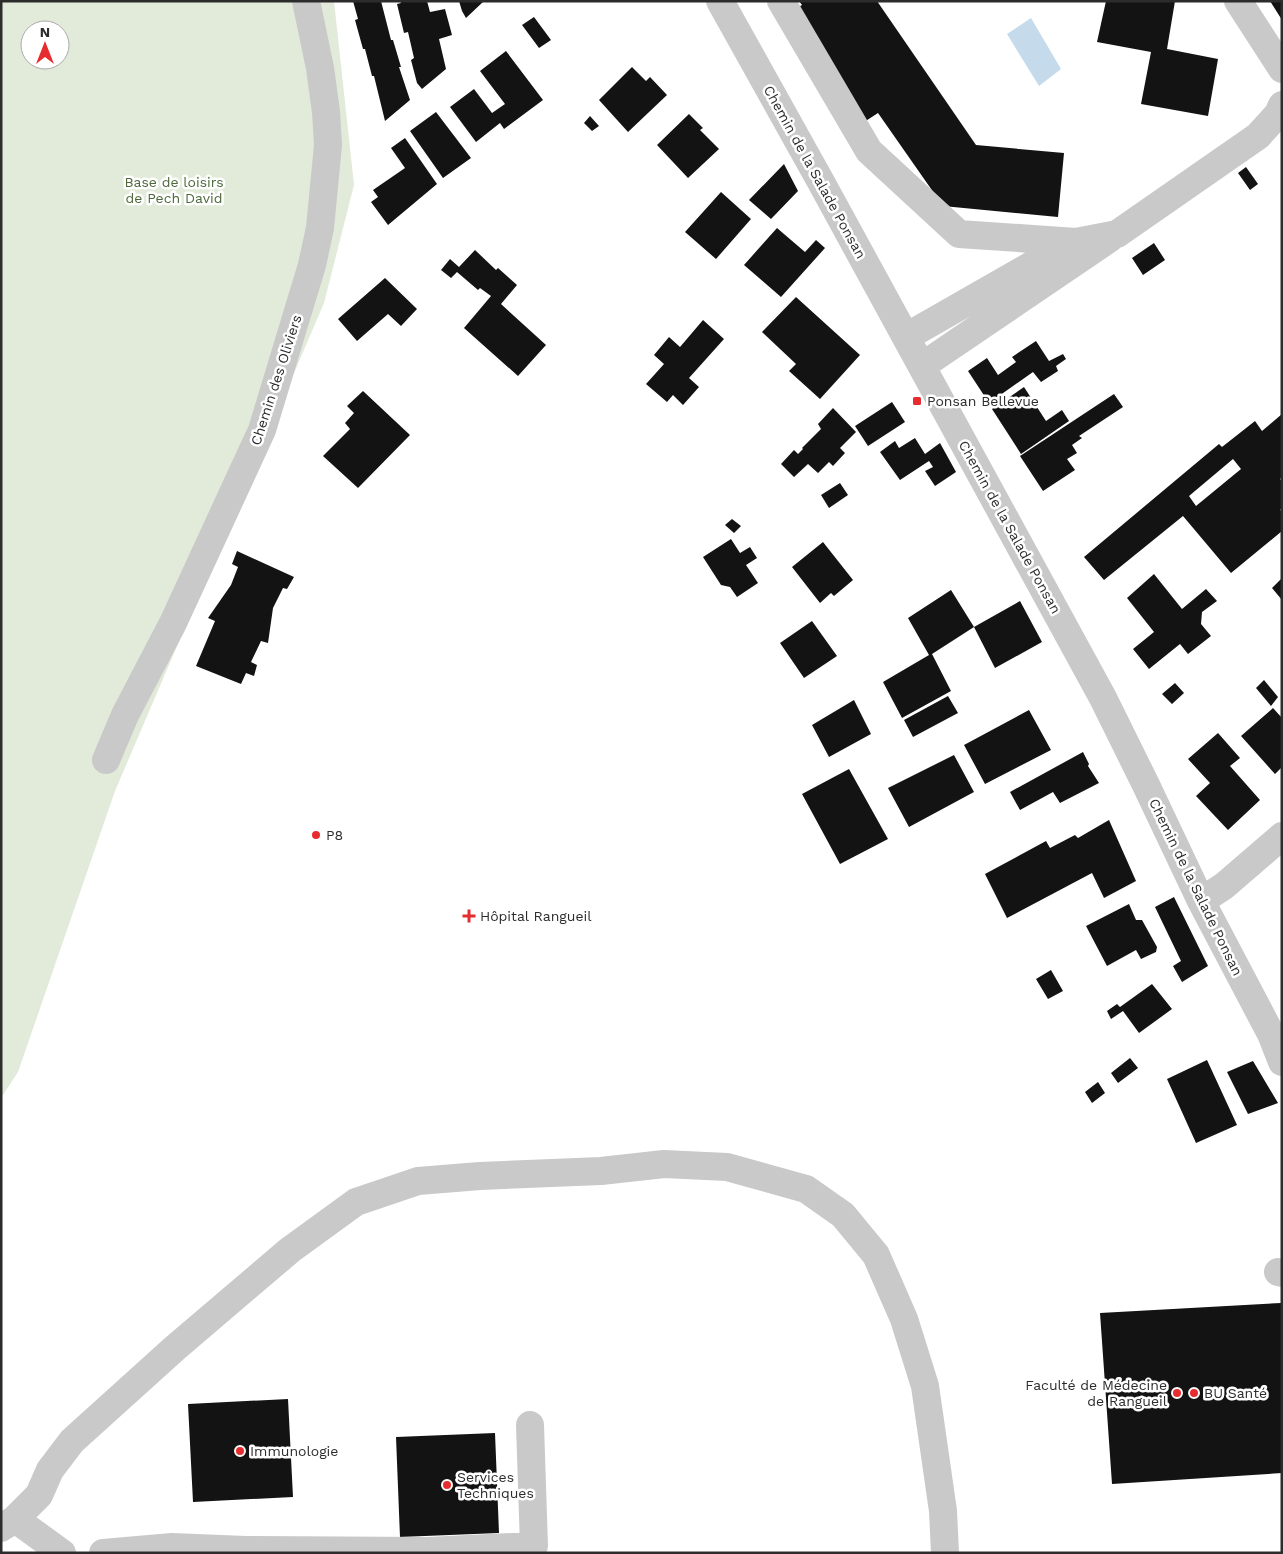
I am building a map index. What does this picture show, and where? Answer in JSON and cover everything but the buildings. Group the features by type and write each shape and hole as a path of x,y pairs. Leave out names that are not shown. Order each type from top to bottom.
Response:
{"street":[{"name":"Chemin des Oliviers","path":"106,760 125,715 173,623 262,430 312,265 320,228 328,145 320,68 306,1"},
{"name":"Chemin de la Salade Ponsan","path":"720,1 1103,698 1201,901 1270,1034 1282,1062"},
{"path":"781,1 870,151 959,234 1076,242"},
{"path":"1238,1 1282,69"},
{"path":"922,366 1258,136 1278,114 1282,104"},
{"path":"906,337 1051,254 1076,242 1117,234"},
{"path":"1201,901 1224,886 1282,836"},
{"path":"62,1553 8,1524 39,1495 50,1470 72,1442 175,1348 290,1250 356,1202 418,1180 601,1171 664,1164 728,1167 806,1189 843,1215 876,1255 904,1320 925,1386 942,1511 945,1553"},
{"path":"103,1553 172,1547 246,1550 428,1551 534,1546 530,1424"}],"green space":[{"name":"Base de loisirs de Pech David","path":"1,1 334,1 354,185 324,303 115,791 18,1072 1,1098"}],"water":[{"path":"1031,18 1061,69 1039,86 1007,34"}],"place":[{"name":"Ponsan Bellevue","path":"917,401"},
{"name":"P8","path":"316,835"},
{"name":"Hôpital Rangueil","path":"469,916"},
{"name":"Faculté de Médecine de Rangueil","path":"1177,1393"},
{"name":"BU Santé","path":"1194,1393"},
{"name":"Immunologie","path":"240,1451"},
{"name":"Services Techniques","path":"447,1485"}]}
